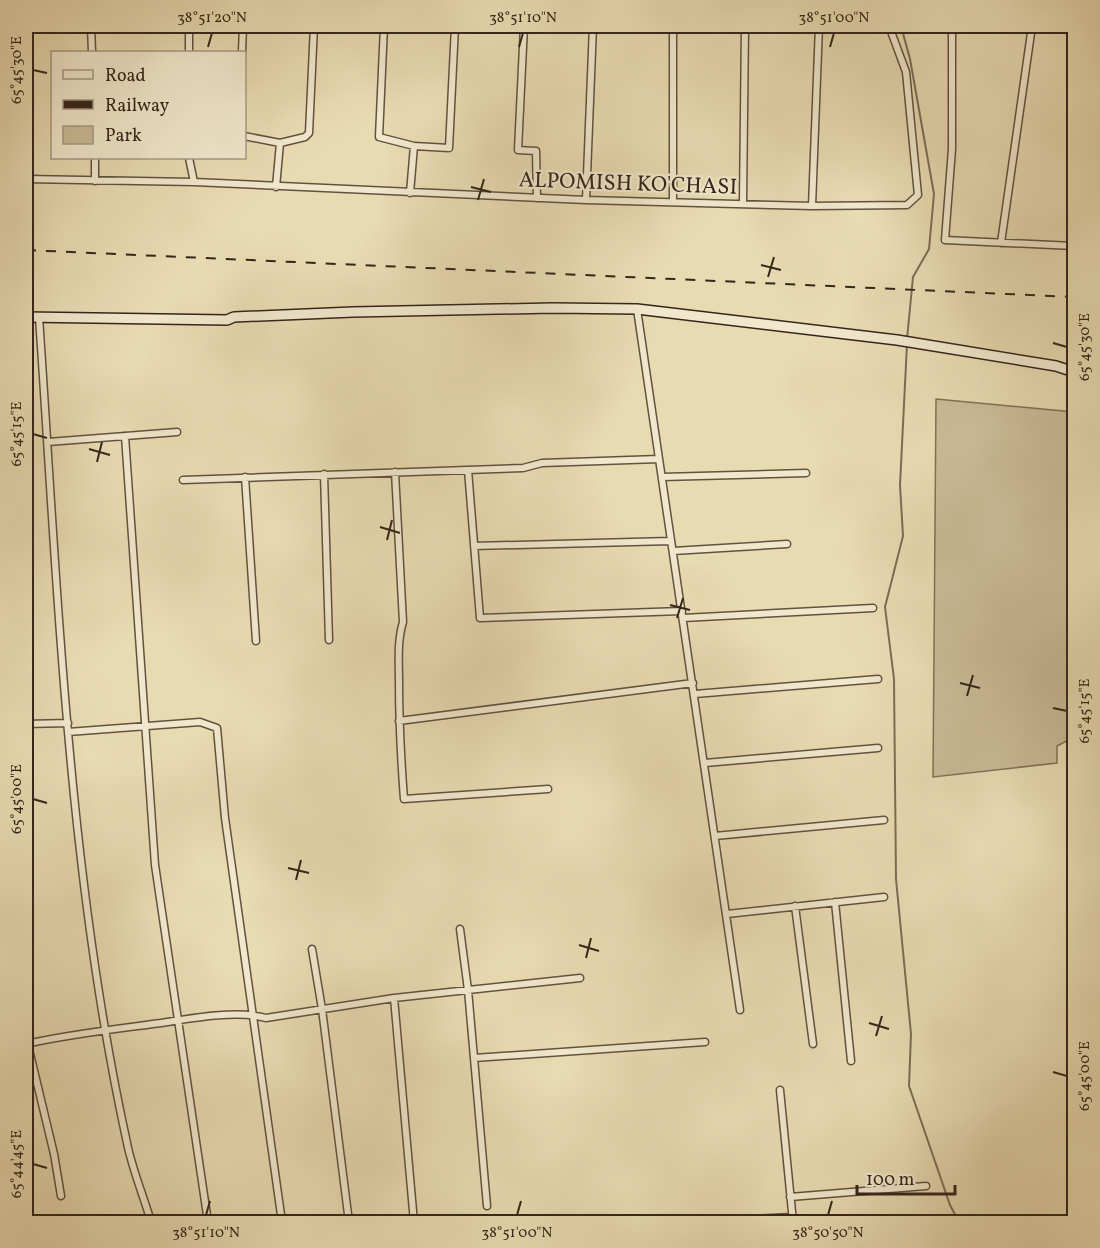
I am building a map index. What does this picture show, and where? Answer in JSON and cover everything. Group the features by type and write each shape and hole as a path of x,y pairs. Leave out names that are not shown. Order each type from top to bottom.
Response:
{"main road":[{"path":"26,317 227,320 234,317 400,311 637,309 897,340 1056,366 1074,372"},
{"path":"26,312 227,314 234,317"}],"street":[{"path":"91,26 92,51"},
{"path":"189,26 189,51"},
{"path":"242,51 243,26"},
{"path":"246,136 280,143 305,137 309,133 314,26"},
{"path":"384,26 379,137 414,146 449,148 455,26"},
{"path":"524,26 518,150 536,151 537,198"},
{"path":"586,200 593,26"},
{"path":"673,26 673,201"},
{"path":"743,203 745,26"},
{"path":"812,206 819,26"},
{"name":"ALPOMISH KO'CHASI","path":"26,179 194,182 586,200 812,206 907,205 918,195 906,72 889,26"},
{"path":"952,26 952,149 945,240 1074,246"},
{"path":"1001,243 1032,26"},
{"path":"276,187 280,143"},
{"path":"410,193 414,146"},
{"path":"94,159 95,182"},
{"path":"189,159 194,182"},
{"path":"637,309 740,1010"},
{"path":"39,317 77,821 104,1030 128,1147 151,1222"},
{"path":"48,442 177,432"},
{"path":"125,436 155,865 208,1222"},
{"path":"183,480 523,468 542,463 659,459"},
{"path":"468,470 480,618 873,608"},
{"path":"395,472 403,622 399,641 399,721 404,799 548,789"},
{"path":"662,477 806,473"},
{"path":"324,474 329,640"},
{"path":"245,477 256,641"},
{"path":"474,546 672,541"},
{"path":"673,551 787,544"},
{"path":"694,694 878,679"},
{"path":"399,721 693,683"},
{"path":"69,732 200,722 217,728 225,818 282,1222"},
{"path":"26,724 68,723"},
{"path":"705,763 878,748"},
{"path":"716,836 884,820"},
{"path":"727,914 884,897"},
{"path":"835,902 851,1061"},
{"path":"795,906 813,1044"},
{"path":"460,929 468,990 487,1206"},
{"path":"312,949 322,1009 349,1222"},
{"path":"61,1196 54,1154 26,1042 179,1020 251,1014 266,1018 394,998 580,978"},
{"path":"394,998 414,1222"},
{"path":"474,1058 705,1042"},
{"path":"692,1222 793,1220 780,1090"},
{"path":"790,1197 926,1186"}],"green space":[{"path":"936,399 1074,412 1074,737 1057,746 1057,763 933,777"}],"waterway":[{"path":"901,26 910,59 934,194 929,249 913,277 907,339"},
{"path":"907,344 900,485 903,536 885,607 894,679 896,879 911,1034 909,1086 950,1205 959,1222"}],"railway":[{"path":"26,250 1074,297"}]}
